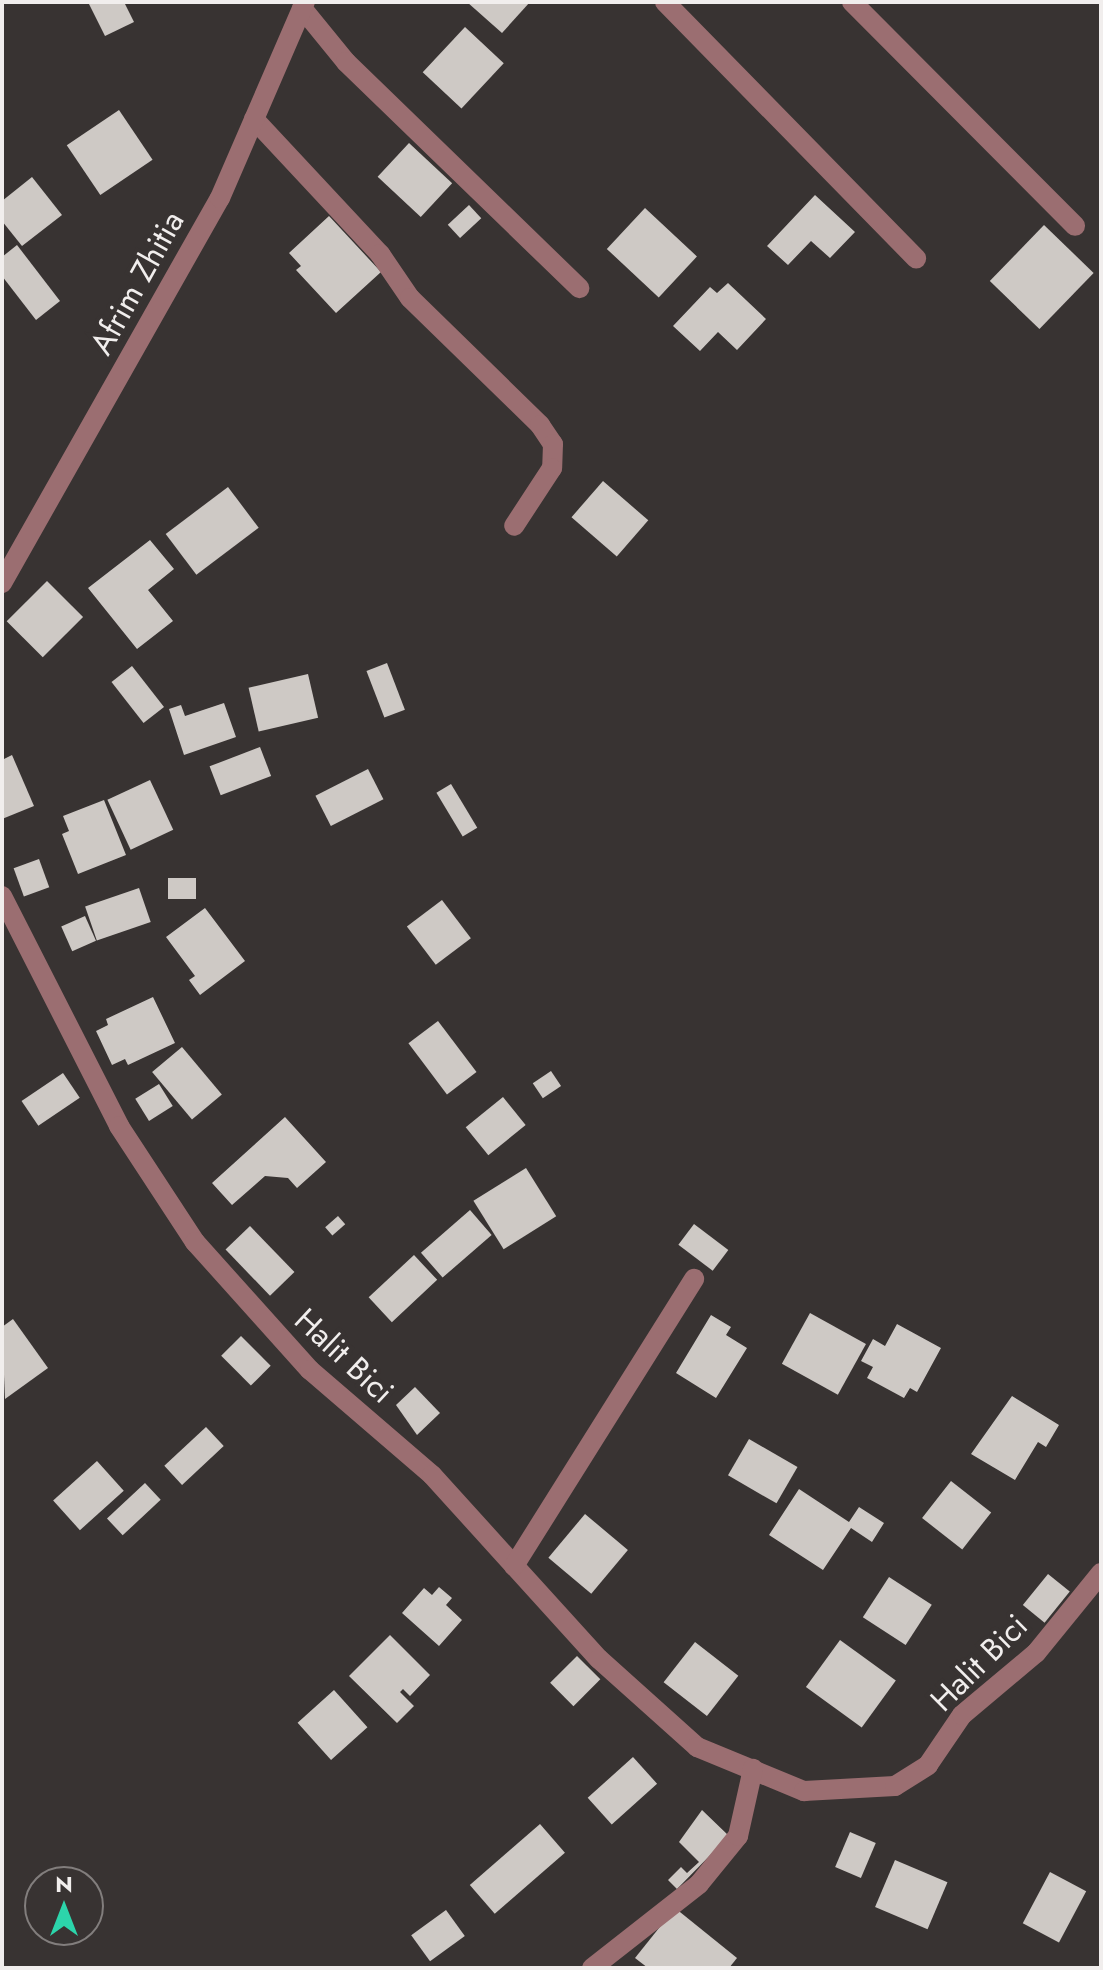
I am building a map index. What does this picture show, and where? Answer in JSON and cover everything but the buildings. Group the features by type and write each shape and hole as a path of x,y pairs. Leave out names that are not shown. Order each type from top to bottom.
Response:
{"street":[{"path":"665,2 916,258"},
{"path":"852,2 1075,226"},
{"path":"304,5 346,62 579,288"},
{"name":"Afrim Zhitia","path":"2,583 220,198 304,5"},
{"path":"254,119 380,254 410,298 540,425 553,444 552,468 514,526"},
{"name":"Halit Bici","path":"2,896 119,1126 195,1242 251,1311 310,1370 432,1475 599,1659 697,1747 804,1791 895,1786 928,1765 962,1715 1036,1653 1101,1573"},
{"path":"514,1566 694,1279"},
{"path":"592,1968 699,1884 738,1836 753,1769"}]}
